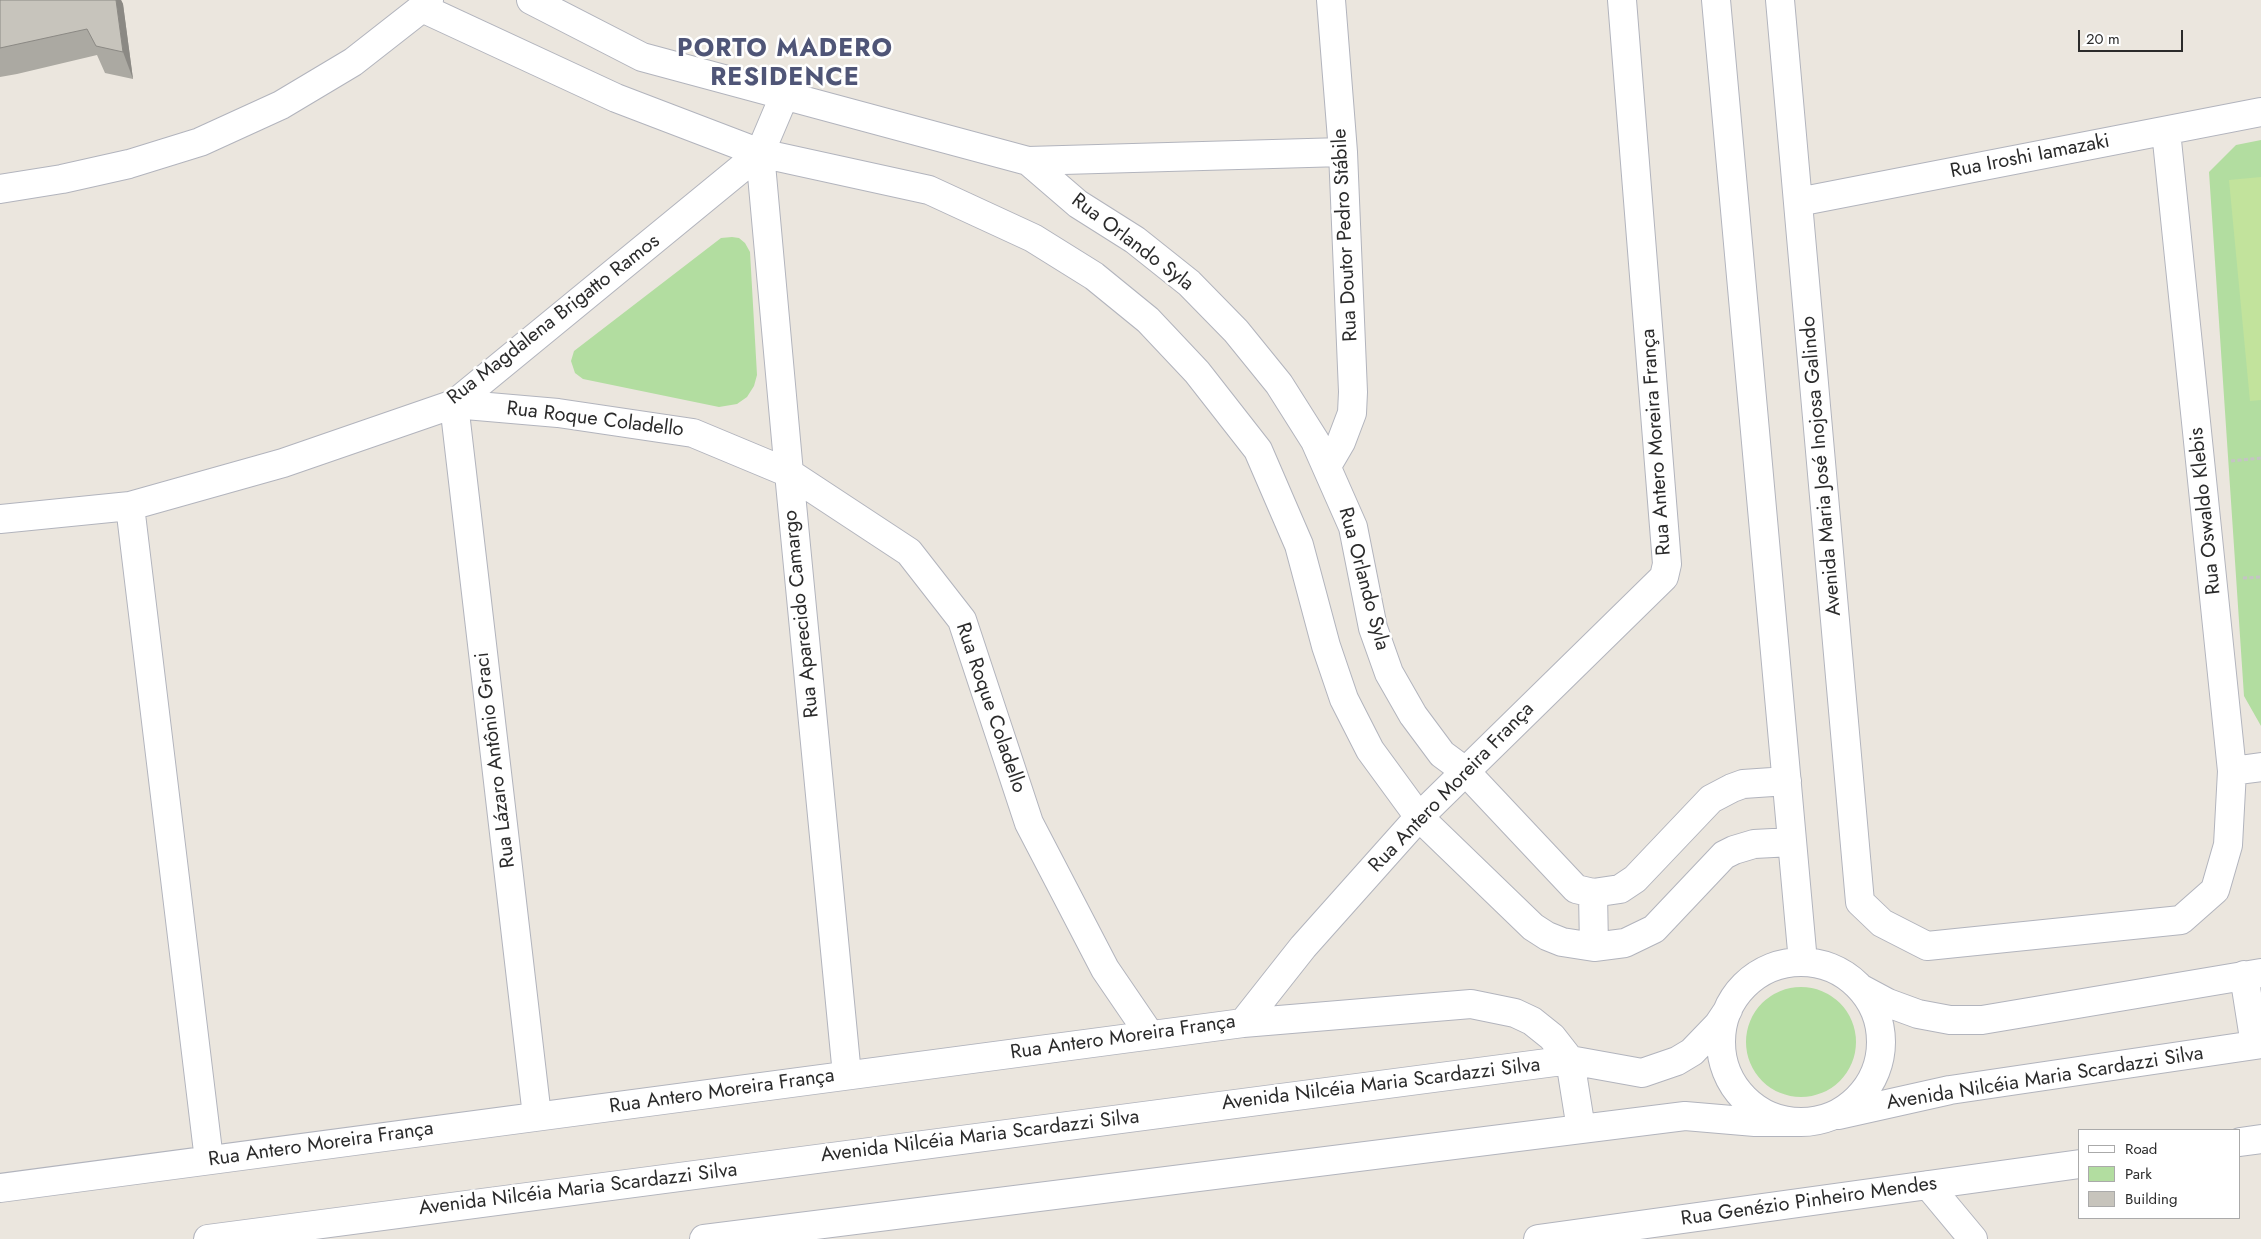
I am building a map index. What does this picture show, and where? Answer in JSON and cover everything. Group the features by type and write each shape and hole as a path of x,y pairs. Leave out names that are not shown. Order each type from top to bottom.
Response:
{"street":[{"name":"Rua Orlando Syla","path":"532,0 642,56 1028,161 1343,152"},
{"name":"Rua Doutor Pedro Stábile","path":"1327,466 1341,442 1352,413 1350,297 1343,152 1331,0"},
{"name":"Rua Antero Moreira França","path":"0,1188 1244,1023 1303,947 1419,817 1664,577 1667,564 1622,0"},
{"path":"1716,0 1803,962"},
{"name":"Avenida Maria José Inojosa Galindo","path":"1780,0 1860,902 1882,924 1927,946 2181,920 2215,890"},
{"path":"0,190 129,164 200,142 281,106 353,62 425,4 616,98 760,153 929,190 1033,238 1094,276 1148,320 1197,372 1258,450 1299,545 1326,646 1344,699 1370,750 1419,817 1533,927 1562,942 1594,947 1625,943 1654,929 1716,861 1734,850 1754,844 1792,842"},
{"name":"Rua Magdalena Brigatto Ramos","path":"0,519 130,506 283,463 454,404 760,153 785,94"},
{"name":"Rua Iroshi Iamazaki","path":"1798,202 2261,112"},
{"name":"Rua Oswaldo Klebis","path":"2166,131 2232,771 2228,845 2215,890"},
{"name":"Rua Aparecido Camargo","path":"760,153 847,1075"},
{"name":"Rua Orlando Syla","path":"1028,161 1078,204 1136,240 1189,283 1230,324 1279,384 1315,441 1353,527 1373,628 1390,673 1413,715 1442,754 1465,771 1576,888 1593,893"},
{"name":"Rua Roque Coladello","path":"454,404 558,412 693,433 789,472 909,552 962,620 1029,823 1104,969 1150,1035"},
{"name":"Rua Lázaro Antônio Graci","path":"454,404 537,1116"},
{"path":"130,506 210,1160"},
{"path":"2232,771 2261,767"},
{"path":"1594,947 1593,893 1612,892 1635,879 1711,799 1721,793 1755,782 1787,781"},
{"path":"1799,1122 1773,1117 1750,1104 1733,1085 1723,1060 1721,1035 1728,1010 1740,990 1758,974 1780,965 1803,962 1831,968 1843,974 1860,988 1888,1003 1918,1014 1950,1020 1982,1020 2253,974 2258,1045"},
{"path":"704,1239 1685,1116 1755,1122 1799,1122 1830,1117 1852,1104 1869,1084 1879,1060 1881,1034 1874,1009 1860,988"},
{"path":"1244,1023 1471,1004 1500,1008 1532,1021 1552,1036 1570,1060 1580,1129"},
{"name":"Avenida Nilcéia Maria Scardazzi Silva","path":"208,1239 1570,1060 1642,1073 1660,1068 1692,1052 1712,1032 1728,1010"},
{"name":"Avenida Nilcéia Maria Scardazzi Silva","path":"1830,1117 1950,1090 2258,1045"},
{"path":"2241,1142 2261,1140"},
{"name":"Rua Genézio Pinheiro Mendes","path":"1538,1239 2078,1164"},
{"path":"1928,1185 1973,1239"}],"green space":[{"path":"2261,140 2261,726 2244,696 2209,172 2236,145"},
{"path":"2261,177 2261,400 2250,401 2229,180"},
{"path":"721,238 739,238 745,243 750,252 757,375 754,386 747,397 737,404 719,407 583,379 575,373 571,361 574,351"},
{"path":"1801,987 1822,991 1840,1003 1852,1021 1856,1042 1852,1063 1840,1081 1822,1093 1801,1097 1780,1093 1762,1081 1750,1063 1746,1042 1750,1021 1762,1003 1780,991"}],"building":[{"path":"0,0 116,0 123,52 96,46 87,29 0,48"}],"district":[{"name":"PORTO MADERO RESIDENCE","path":"785,64"}]}
